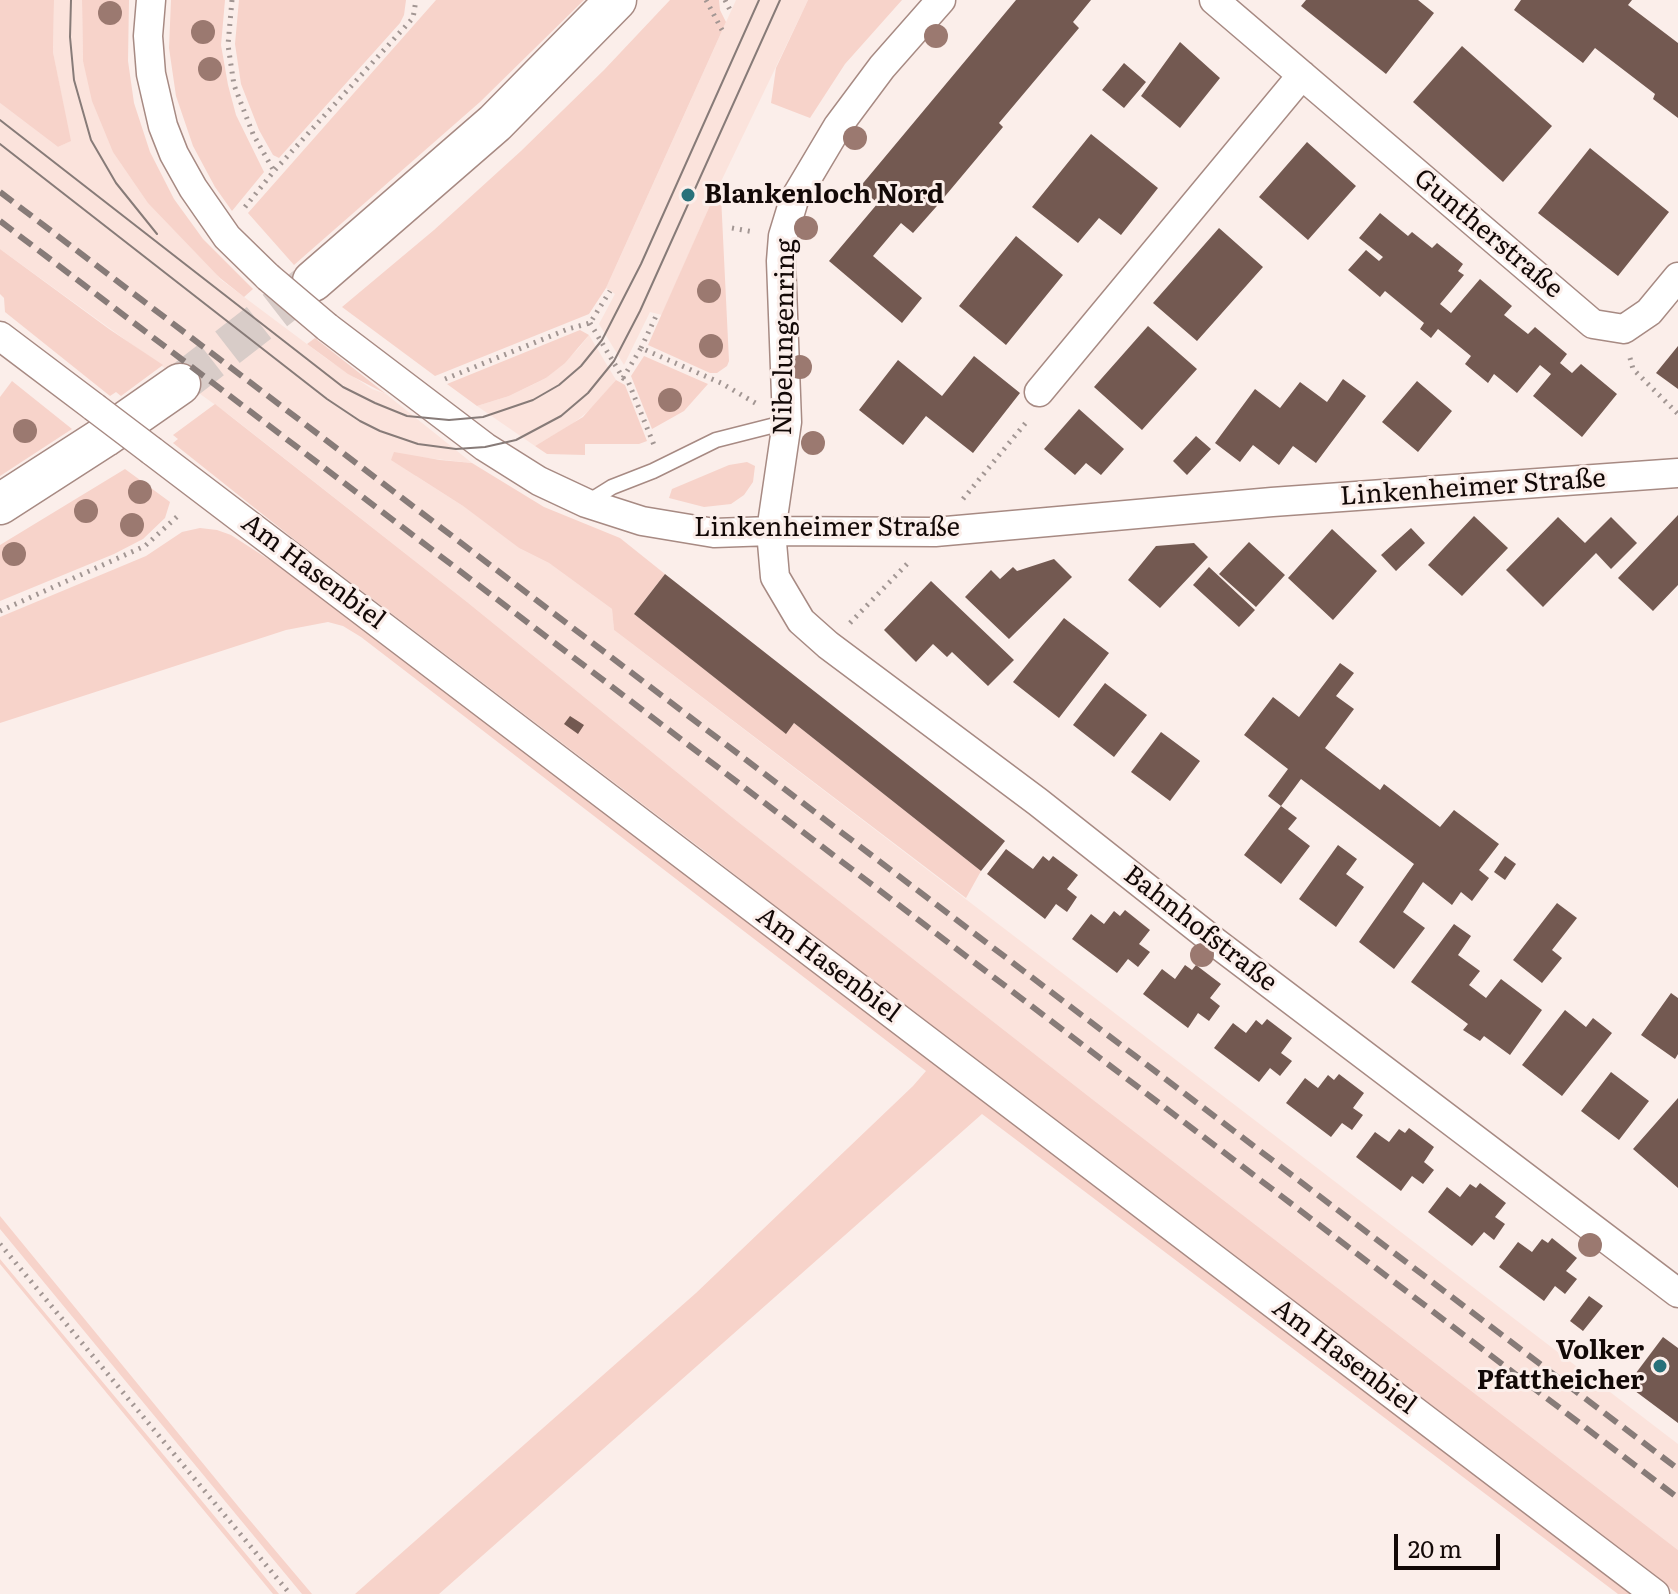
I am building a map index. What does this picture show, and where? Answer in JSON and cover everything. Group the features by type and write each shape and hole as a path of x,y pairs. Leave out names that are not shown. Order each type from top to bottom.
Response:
{"main road":[{"path":"313,281 495,123 616,0"},
{"path":"0,504 180,384"}],"street":[{"name":"Linkenheimer Straße","path":"151,0 148,36 151,74 163,126 193,188 227,237 327,327 485,447 539,481 586,503 642,521 714,533 935,532 1272,502 1678,473"},
{"name":"Nibelungenring","path":"771,531 787,422 781,261 783,236 794,200 838,126 882,67 941,0"},
{"name":"Guntherstraße","path":"1214,0 1593,324 1624,329"},
{"path":"1039,392 1302,75"},
{"path":"1624,329 1649,312 1678,277"},
{"name":"Am Hasenbiel","path":"0,336 1655,1594"},
{"name":"Bahnhofstraße","path":"771,531 775,577 801,621 828,645 1038,802 1215,942 1678,1293"}],"lane":[{"path":"586,503 612,487 716,440 787,422"}],"path":[{"path":"232,0 228,45 234,85 247,123 274,171"},
{"path":"240,212 413,18 416,0"},
{"path":"706,0 722,30"},
{"path":"725,0 731,12"},
{"path":"435,383 590,323 610,291"},
{"path":"623,378 657,314"},
{"path":"590,323 623,378 628,381 662,466"},
{"path":"1624,329 1633,369 1678,414"},
{"path":"641,348 721,383 787,422"},
{"path":"828,645 935,532 1042,403 1039,392"},
{"path":"0,611 125,557 161,534"},
{"path":"0,1244 290,1594"}],"shaded area":[{"path":"0,0 54,0 53,52 71,141 58,147 0,103"},
{"path":"54,0 82,0 83,61 220,279 327,359 372,389 386,394 472,463 418,457 416,476 519,548 549,563 612,609 614,630 1678,1444 1678,1550 737,821 232,417 0,249 0,103 58,147 70,141 53,52"},
{"path":"82,0 129,0 128,61 134,103 150,152 174,199 203,239 253,289 244,297 220,278 148,203 113,152 92,101 83,61"},
{"path":"171,0 225,0 221,45 228,85 236,115 264,172 232,211 193,146 176,96 169,48"},
{"path":"239,0 406,0 400,23 279,158 273,155 259,130 241,84 235,44"},
{"path":"436,0 584,0 480,102 294,265 248,213"},
{"path":"670,0 719,0 726,22 606,288 589,314 435,376 342,307 521,151"},
{"path":"736,0 808,0 715,194 662,315 650,312 624,365 599,324 615,294 606,288"},
{"path":"808,0 902,0 845,64 810,118 771,103 776,68"},
{"path":"715,194 721,196 729,361 717,373 710,373 648,345"},
{"path":"0,249 163,365 121,396 116,392 110,396 5,312 4,298 0,294"},
{"path":"580,330 589,335 565,363 546,378 509,396 477,406 447,384"},
{"path":"589,335 616,380 595,406 571,425 535,446 477,406 509,396 546,378"},
{"path":"315,338 386,394 348,374 307,344"},
{"path":"644,356 708,384 684,411 652,429 631,376"},
{"path":"616,380 625,385 647,441 639,444 585,444 585,455 547,454 535,446 583,417"},
{"path":"12,381 72,429 0,476 0,397"},
{"path":"215,404 467,602 737,821 1678,1550 1678,1594 942,1036 300,544 173,443 178,439 173,435"},
{"path":"394,452 472,463 544,507 620,538 665,574 634,614 785,733 794,723 981,871 966,898 614,630 612,609 549,563 519,548 463,506 391,460"},
{"path":"747,462 755,466 753,482 744,495 731,504 704,507 669,498 672,489 729,465"},
{"path":"125,469 170,502 165,518 143,539 114,554 0,601 0,545"},
{"path":"200,528 231,535 282,568 1631,1594 1618,1594 982,1114 439,1594 355,1594 696,1293 926,1071 343,626 328,622 286,630 0,723 0,617 146,556 182,532"},
{"path":"0,1216 312,1594 302,1594 99,1349 0,1229"},
{"path":"0,1259 279,1594 273,1594 0,1264"}],"building":[{"path":"1016,0 1091,0 1073,22 1079,28 999,123 1003,127 936,207 913,233 901,223 873,256 922,298 902,323 829,261 878,203 859,188"},
{"path":"1306,0 1418,0 1434,13 1386,74 1301,6"},
{"path":"1521,0 1632,0 1628,5 1678,43 1678,118 1653,99 1655,94 1595,48 1583,63 1514,10"},
{"path":"1180,42 1220,78 1180,128 1141,96"},
{"path":"1462,46 1552,126 1503,182 1413,102"},
{"path":"1124,63 1146,82 1124,108 1102,90"},
{"path":"1091,134 1158,188 1121,235 1099,218 1078,243 1032,207"},
{"path":"1307,142 1356,186 1308,240 1259,197"},
{"path":"1590,148 1669,212 1618,276 1538,213"},
{"path":"1380,213 1408,236 1412,232 1432,248 1437,243 1463,264 1458,271 1464,275 1440,304 1451,313 1480,279 1512,306 1504,315 1528,334 1535,327 1567,354 1560,363 1572,373 1581,364 1617,394 1582,437 1533,396 1551,374 1540,365 1517,393 1494,374 1488,383 1465,364 1471,356 1438,329 1431,338 1420,329 1424,323 1385,291 1380,297 1348,270 1366,250 1379,261 1383,257 1359,238"},
{"path":"1219,228 1263,267 1197,341 1153,303"},
{"path":"1016,236 1063,275 1006,345 959,306"},
{"path":"1148,326 1197,369 1142,430 1094,387"},
{"path":"1678,346 1678,389 1656,373"},
{"path":"974,356 1020,393 973,453 926,416 903,445 859,410 898,360 942,396"},
{"path":"1343,379 1366,396 1316,463 1293,446 1279,465 1253,445 1240,462 1215,443 1255,389 1280,408 1300,382 1327,402"},
{"path":"1417,381 1452,411 1418,452 1382,422"},
{"path":"1079,409 1124,449 1101,475 1086,463 1075,475 1044,449"},
{"path":"1196,436 1211,449 1187,475 1173,461"},
{"path":"1678,515 1678,585 1653,611 1618,578"},
{"path":"1474,516 1508,548 1462,596 1428,565"},
{"path":"1558,517 1585,543 1611,517 1637,543 1611,569 1596,553 1543,607 1506,570"},
{"path":"1411,528 1425,543 1396,571 1381,555"},
{"path":"1332,529 1377,571 1333,620 1288,578"},
{"path":"1249,542 1285,575 1256,607 1219,574"},
{"path":"1194,543 1208,557 1160,608 1128,580 1156,546"},
{"path":"1054,559 1072,577 1009,639 965,597 991,570 1000,579 1013,567 1017,571"},
{"path":"1209,567 1255,610 1239,627 1193,585"},
{"path":"665,574 1005,841 981,871 794,723 786,734 634,614"},
{"path":"931,581 1014,660 988,686 952,652 947,657 933,644 916,662 884,630"},
{"path":"1064,618 1109,653 1059,718 1013,682"},
{"path":"1340,663 1354,673 1336,696 1354,709 1325,748 1380,790 1384,784 1440,827 1454,810 1499,844 1479,870 1489,878 1472,901 1461,892 1452,905 1423,882 1403,912 1425,928 1394,969 1359,942 1414,864 1301,779 1281,806 1268,796 1288,769 1244,735 1273,697 1299,717"},
{"path":"1105,683 1147,715 1114,757 1073,725"},
{"path":"570,716 584,725 578,734 564,724"},
{"path":"1161,732 1200,761 1170,801 1131,772"},
{"path":"1281,806 1297,818 1288,829 1310,846 1281,884 1244,855"},
{"path":"1338,845 1357,859 1346,874 1364,887 1336,927 1299,899"},
{"path":"1006,849 1033,869 1043,856 1049,861 1053,856 1078,875 1067,889 1077,897 1067,912 1056,904 1045,919 987,874"},
{"path":"1505,856 1516,864 1505,880 1494,872"},
{"path":"1557,903 1577,918 1552,950 1562,958 1542,983 1513,960"},
{"path":"1125,910 1150,930 1139,944 1150,952 1138,967 1128,959 1117,973 1072,939 1091,914 1104,924 1114,911 1120,916"},
{"path":"1454,924 1471,936 1458,955 1480,971 1469,985 1486,998 1501,979 1542,1010 1510,1055 1484,1036 1480,1041 1463,1030 1468,1024 1411,982"},
{"path":"1185,965 1192,970 1196,965 1221,984 1210,998 1220,1006 1209,1021 1198,1013 1188,1028 1143,994 1162,969 1175,979"},
{"path":"1671,993 1678,998 1678,1054 1675,1059 1641,1035"},
{"path":"1565,1010 1586,1027 1593,1018 1612,1033 1562,1096 1522,1065"},
{"path":"1267,1019 1292,1038 1281,1053 1292,1061 1280,1076 1270,1068 1259,1082 1214,1048 1233,1023 1246,1033 1256,1020 1262,1025"},
{"path":"1611,1072 1649,1101 1619,1140 1581,1111"},
{"path":"1339,1074 1364,1093 1353,1108 1363,1115 1352,1130 1342,1123 1331,1137 1286,1103 1305,1078 1318,1088 1328,1075 1334,1080"},
{"path":"1678,1098 1678,1188 1633,1149"},
{"path":"1409,1128 1434,1147 1424,1162 1434,1170 1423,1184 1412,1176 1401,1191 1356,1157 1375,1132 1389,1142 1399,1129 1405,1133"},
{"path":"1480,1183 1506,1203 1495,1217 1505,1224 1494,1240 1484,1232 1472,1246 1428,1212 1447,1187 1460,1197 1470,1184 1476,1188"},
{"path":"1552,1238 1577,1258 1566,1271 1577,1279 1565,1294 1555,1286 1544,1301 1499,1267 1518,1242 1532,1252 1542,1239 1548,1243"},
{"path":"1589,1296 1603,1306 1583,1331 1570,1321"},
{"name":"Volker Pfattheicher","path":"1663,1337 1678,1348 1678,1423 1627,1385"}],"tunnel":[{"path":"180,384 313,281"}],"tram line":[{"path":"71,0 74,80 91,140 116,183 157,234"},
{"path":"0,120 343,387 407,416 449,420 483,417 533,400 559,385 581,366 602,340 641,264 759,0"},
{"path":"0,144 327,399 360,421 418,444 456,449 485,447 516,440 561,416 588,393 614,361 640,311 780,0"}],"railway":[{"path":"0,192 1678,1469"},
{"path":"0,221 1678,1498"}],"place":[{"name":"Blankenloch Nord","path":"688,195"},
{"name":"Volker Pfattheicher","path":"1660,1366"}]}
